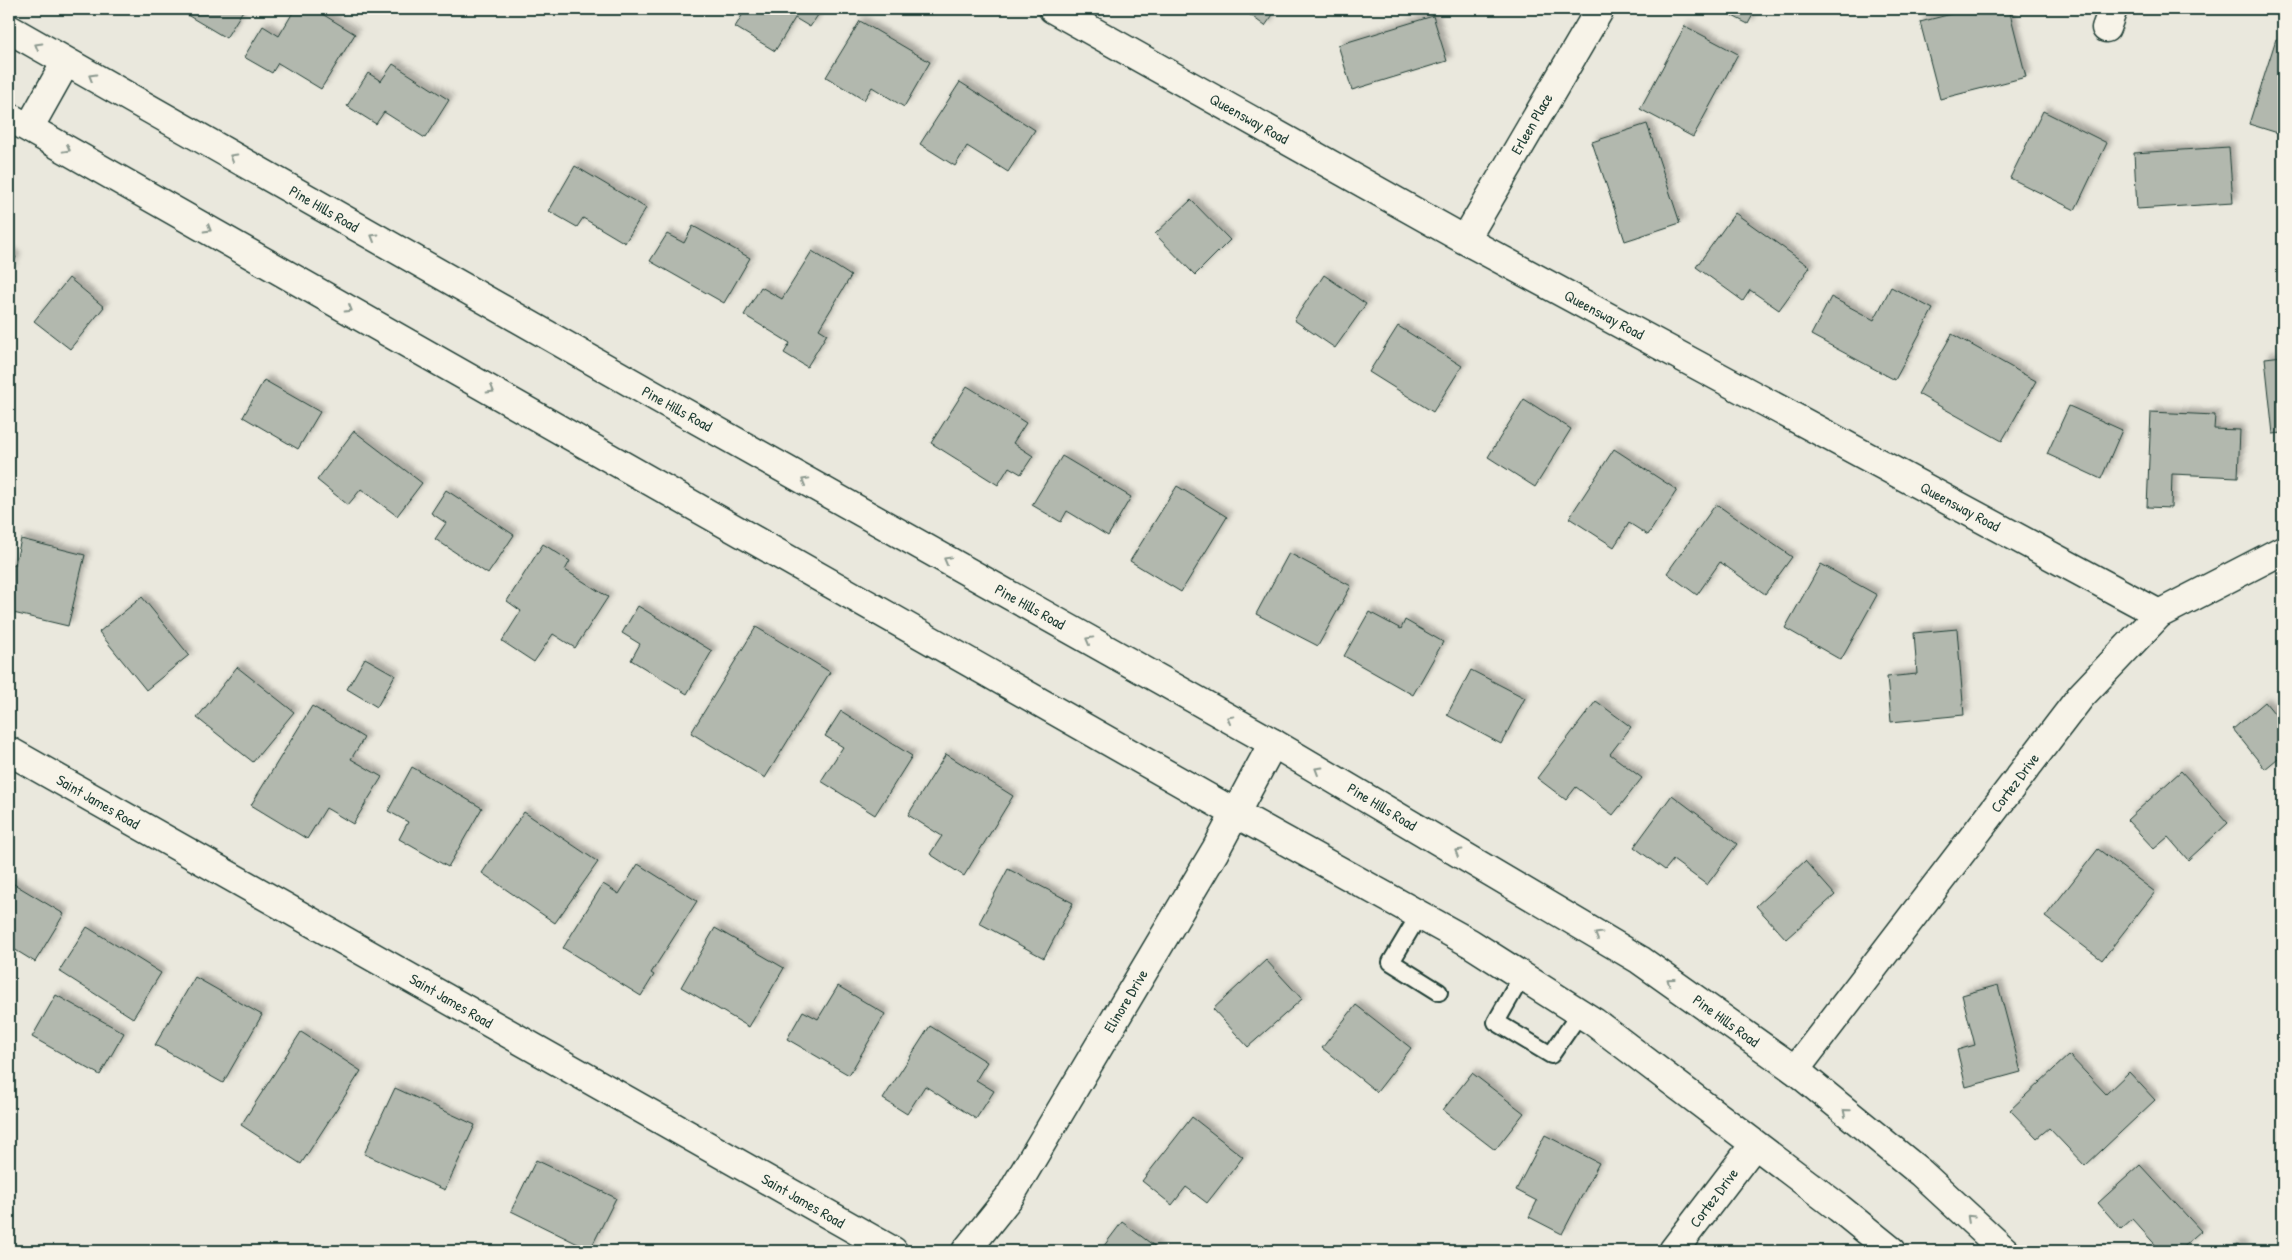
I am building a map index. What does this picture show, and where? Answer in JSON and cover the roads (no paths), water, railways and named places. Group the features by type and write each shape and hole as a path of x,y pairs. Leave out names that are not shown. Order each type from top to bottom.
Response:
{"main road":[{"name":"Queensway Road","path":"1053,9 1464,240 2159,614"},
{"name":"Erleen Place","path":"1464,240 1600,9"},
{"name":"Pine Hills Road","path":"9,29 668,404 1273,743 1640,960 1795,1070 1921,1173 2006,1251"},
{"path":"66,62 19,122 1235,813 1470,943 1580,1013 1840,1208 1892,1251"},
{"name":"Cortez Drive","path":"1795,1070 2081,696 2159,614 2283,550"},
{"name":"Elinore Drive","path":"966,1251 1010,1196 1215,851 1273,743"},
{"name":"Saint James Road","path":"9,751 893,1251"},
{"name":"Cortez Drive","path":"1673,1251 1754,1145"}],"lane":[{"path":"1419,915 1391,962 1439,992"},
{"path":"1522,976 1496,1022 1552,1055 1580,1013"}]}
